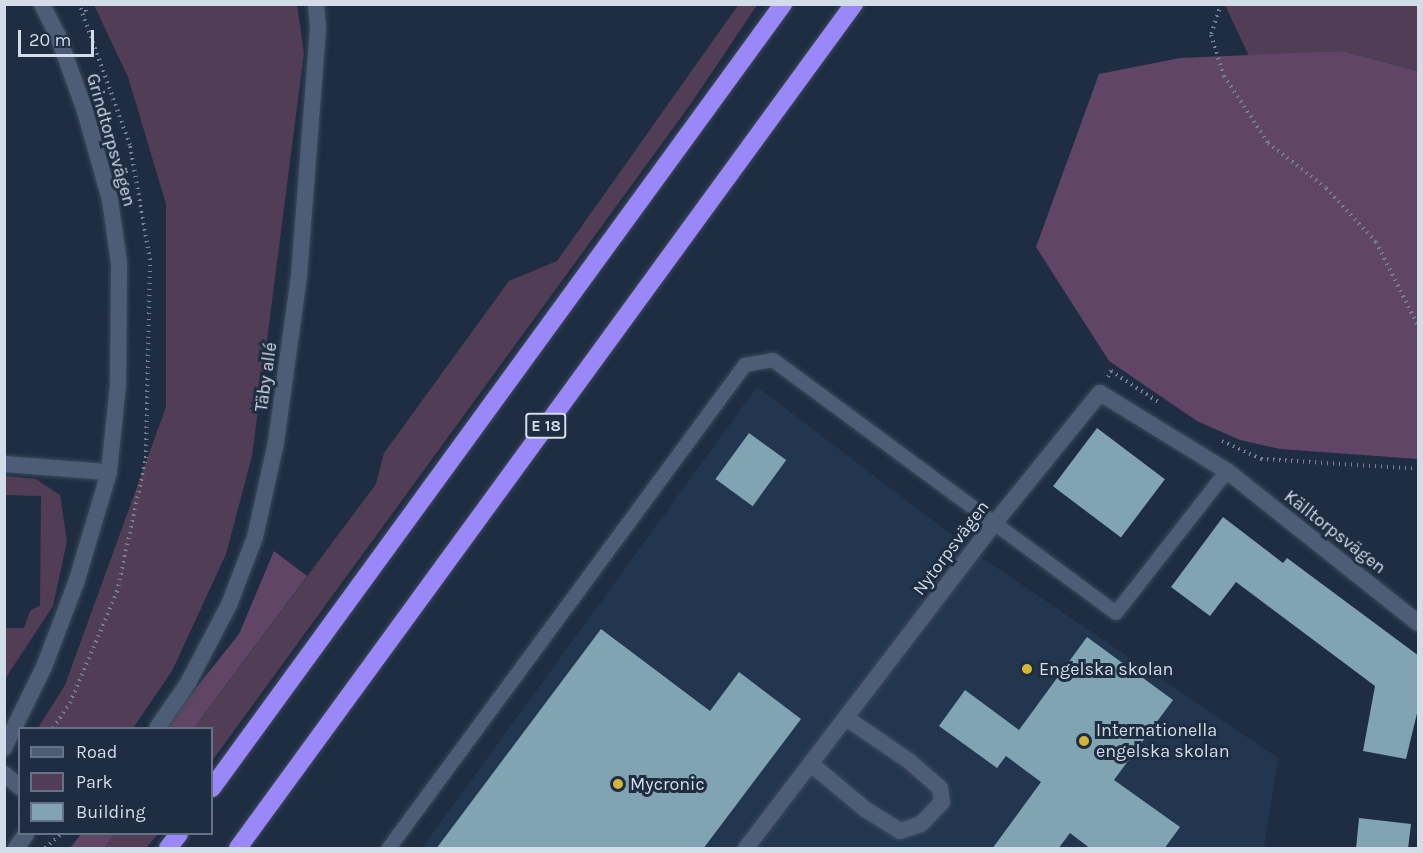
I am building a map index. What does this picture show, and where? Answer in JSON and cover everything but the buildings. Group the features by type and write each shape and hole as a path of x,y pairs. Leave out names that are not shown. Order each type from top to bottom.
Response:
{"highway":[{"path":"213,787 783,4"},
{"name":"E 18","path":"238,849 854,4"},
{"path":"168,849 178,835"}],"street":[{"name":"Grindtorpsvägen","path":"4,748 44,667 77,580 109,472 118,385 119,263 110,200 85,111 58,36 42,4"},
{"name":"Täby allé","path":"158,727 188,683 229,605 255,537 274,453 299,276 318,27 316,4"},
{"path":"1100,393 1227,471"},
{"name":"Nytorpsvägen","path":"746,849 993,525 1100,393"},
{"path":"4,464 109,472"},
{"name":"Källtorpsvägen","path":"1227,471 1419,623"},
{"path":"811,764 865,809 900,831 921,824 942,802 940,788 909,760 846,717"},
{"path":"4,774 18,785"},
{"path":"16,849 25,835"}],"lane":[{"path":"389,849 745,365 773,360 993,525 1116,613 1227,471"}],"path":[{"path":"85,4 88,21"},
{"path":"1221,4 1211,35 1224,76 1268,143 1326,188 1376,242 1419,326"},
{"path":"1100,393 1112,371 1168,407"},
{"path":"1215,438 1262,459 1419,469"},
{"path":"45,849 60,835"}],"shaded area":[{"path":"1342,51 1418,71 1418,459 1280,449 1240,440 1197,421 1109,361 1036,247 1099,74 1180,58"},
{"path":"757,387 984,559 1278,758 1264,848 422,848"},
{"path":"274,551 307,576 195,727 165,727 239,634"},
{"path":"80,835 114,835 104,848 70,848"}],"green space":[{"path":"739,4 757,5 690,105 213,760 213,727 195,727 376,484 384,453 509,281 557,261"},
{"path":"94,5 297,5 304,53 252,456 226,554 172,671 134,727 39,727 65,685 166,407 166,204 128,77"},
{"path":"1225,5 1418,5 1418,71 1342,51 1249,56"},
{"path":"5,476 36,479 60,495 67,541 53,606 5,679 5,628 24,628 30,611 40,605 41,496 5,495"},
{"path":"114,835 157,835 146,848 104,848"}],"place":[{"name":"Engelska skolan","path":"1027,669"},
{"name":"Internationella engelska skolan","path":"1084,741"},
{"name":"Mycronic","path":"618,784"}]}
